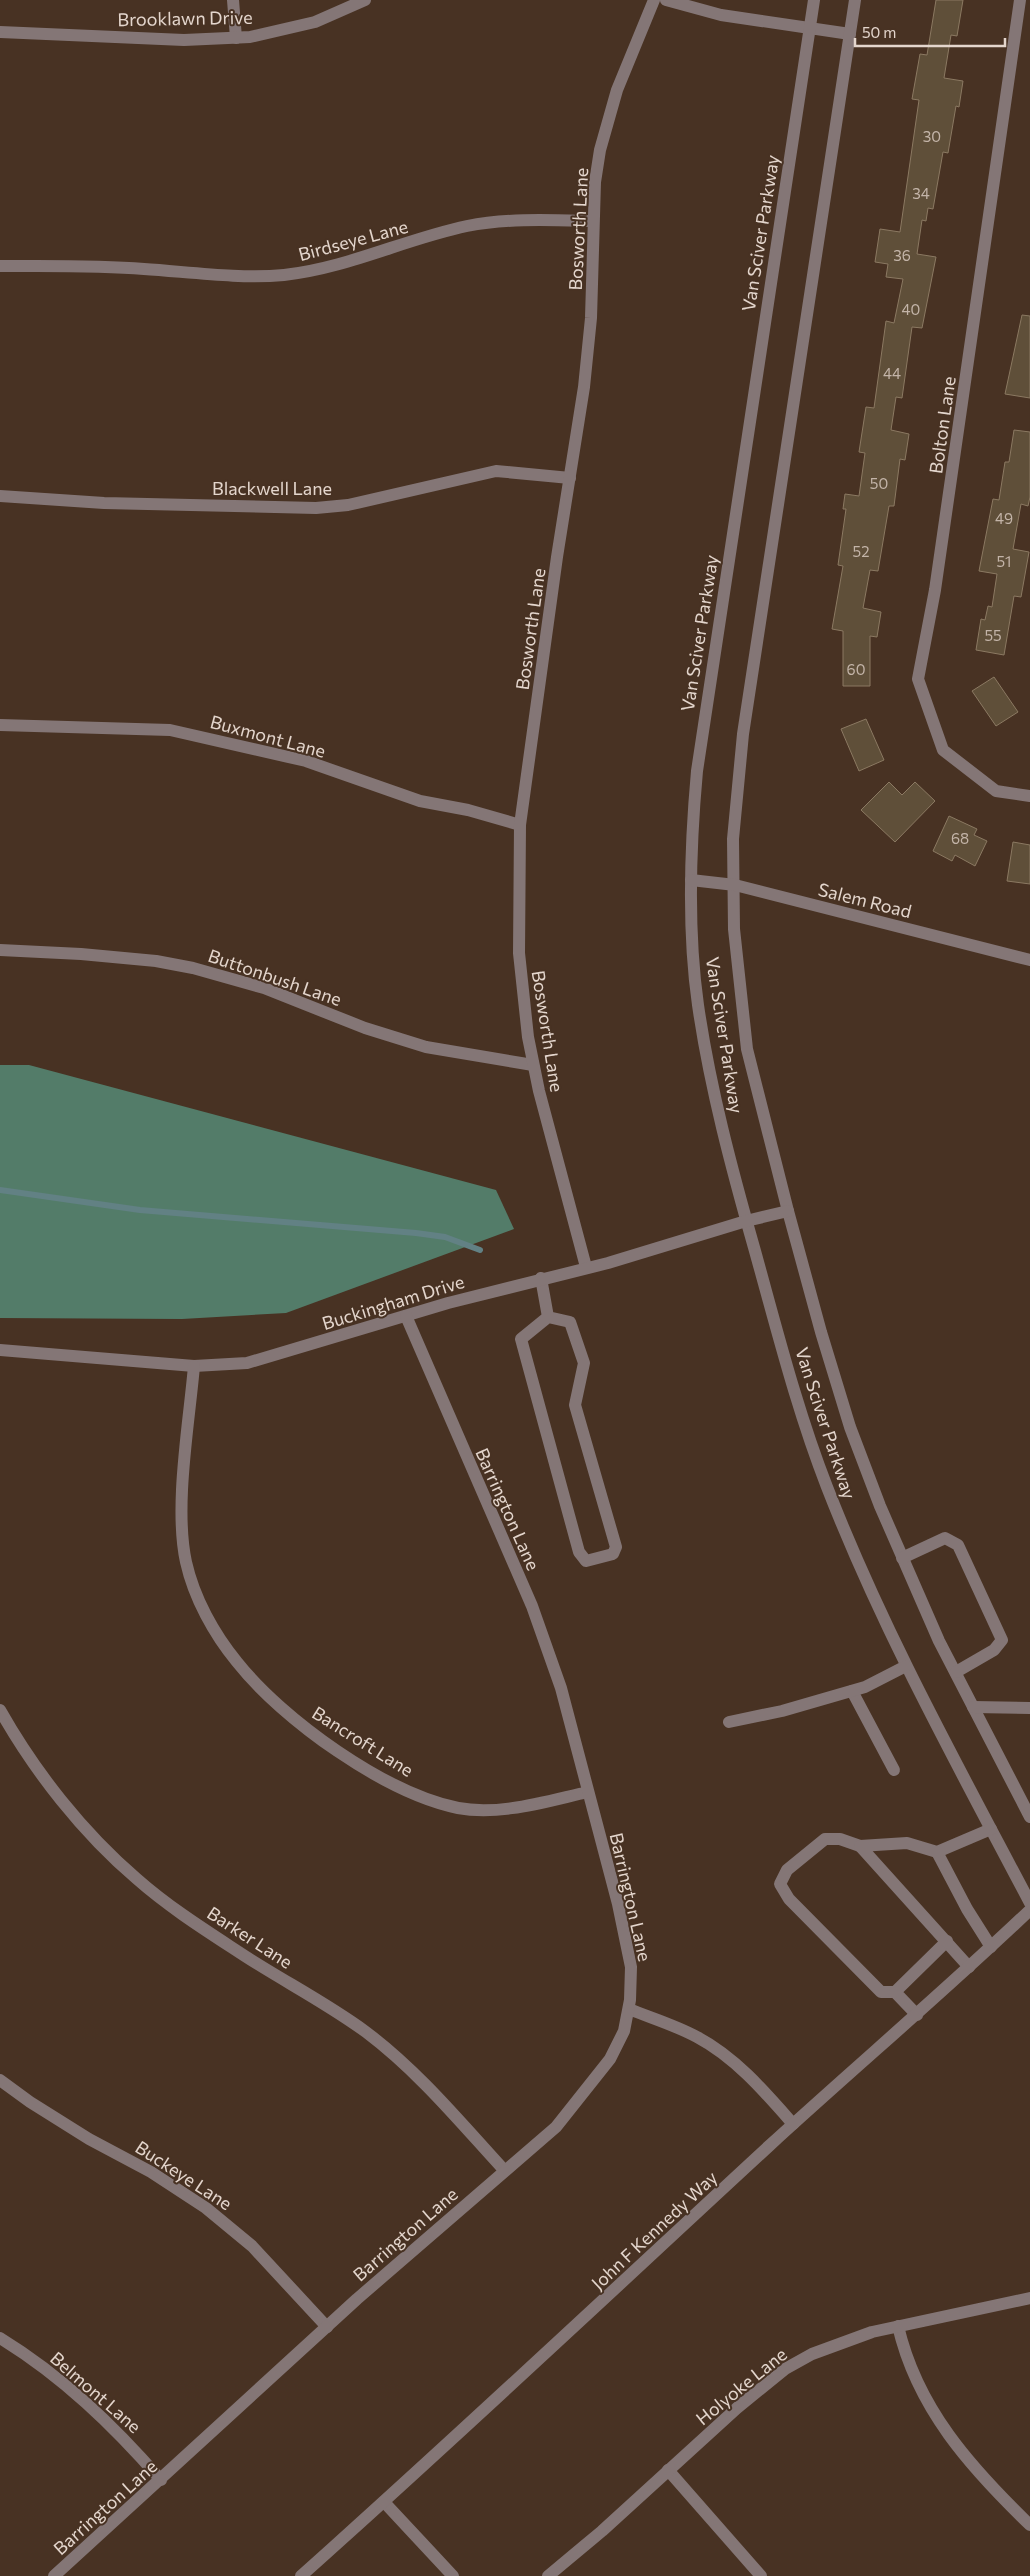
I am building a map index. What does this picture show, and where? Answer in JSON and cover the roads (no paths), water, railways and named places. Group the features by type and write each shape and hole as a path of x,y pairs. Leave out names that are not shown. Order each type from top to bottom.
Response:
{"street":[{"path":"233,0 236,38"},
{"name":"Brooklawn Drive","path":"0,32 184,40 236,38 315,22 365,0"},
{"name":"Bosworth Lane","path":"586,1267 569,1211 532,1065 519,953 520,825 584,387 591,318 592,221 595,182 616,90 654,0"},
{"path":"666,0 721,15 850,34"},
{"name":"Van Sciver Parkway","path":"814,0 704,720 692,826 691,880 698,1003 710,1073 746,1221 797,1398 826,1484 862,1572 906,1666 1030,1903"},
{"name":"Van Sciver Parkway","path":"855,0 743,734 733,840 734,929 747,1049 788,1211 821,1332 850,1427 902,1558 973,1707 1028,1809"},
{"name":"Bolton Lane","path":"1020,0 937,580 918,680 943,750 996,791 1030,796"},
{"name":"Birdseye Lane","path":"0,266 79,266 248,275 282,275 346,263 466,227 491,222 514,219 592,221"},
{"name":"Blackwell Lane","path":"0,496 104,504 316,508 382,498 496,471 570,478"},
{"name":"Buxmont Lane","path":"0,725 170,730 306,761 420,801 468,810 520,825"},
{"name":"Salem Road","path":"691,880 735,885 1030,960"},
{"name":"Buttonbush Lane","path":"0,950 82,954 156,961 193,968 264,988 364,1028 426,1047 532,1065"},
{"name":"Buckingham Drive","path":"0,1350 194,1366 247,1363 541,1278 638,1254 746,1221 788,1211"},
{"path":"541,1278 548,1317"},
{"name":"Barrington Lane","path":"54,2576 327,2327 504,2170 556,2127 610,2060 624,2031 629,2009 631,1967 618,1904 561,1688 543,1632 406,1316"},
{"path":"548,1317 570,1322 584,1364 576,1405 616,1547 613,1554 586,1561 579,1552 521,1339 548,1317"},
{"name":"Bancroft Lane","path":"194,1366 183,1500 182,1531 186,1561 195,1590 207,1617 236,1661 251,1678 292,1716 326,1743 412,1793 458,1808 484,1810 516,1806 588,1792"},
{"path":"902,1558 945,1538 958,1546 1002,1640 994,1650 956,1672"},
{"path":"729,1722 782,1711 865,1687 906,1666"},
{"path":"852,1691 894,1770"},
{"path":"973,1707 1030,1708"},
{"name":"Barker Lane","path":"0,1710 12,1731 50,1784 91,1834 136,1879 163,1900 248,1958 372,2037 437,2095 504,2170"},
{"path":"947,1941 895,1992 881,1992 789,1899 780,1884 787,1870 825,1839 840,1839 860,1846 907,1843 937,1852 991,1829"},
{"path":"860,1846 970,1967"},
{"path":"937,1852 967,1909 991,1947"},
{"name":"John F Kennedy Way","path":"301,2576 384,2502 793,2124 917,2015 1030,1910"},
{"path":"895,1992 917,2015"},
{"path":"629,2009 696,2036 714,2047 755,2083 793,2124"},
{"name":"Buckeye Lane","path":"0,2080 30,2102 89,2139 152,2172 206,2208 252,2246 327,2327"},
{"name":"Holyoke Lane","path":"548,2576 602,2531 736,2408 786,2369 812,2354 841,2342 898,2326 1030,2298"},
{"path":"898,2326 911,2372 934,2415 991,2485 1030,2525"},
{"name":"Belmont Lane","path":"0,2338 32,2359 87,2403 127,2441 161,2480"},
{"path":"668,2470 762,2576"},
{"path":"384,2502 453,2576"}],"waterway":[{"path":"0,1190 140,1210 416,1233 445,1237 480,1250"}]}
